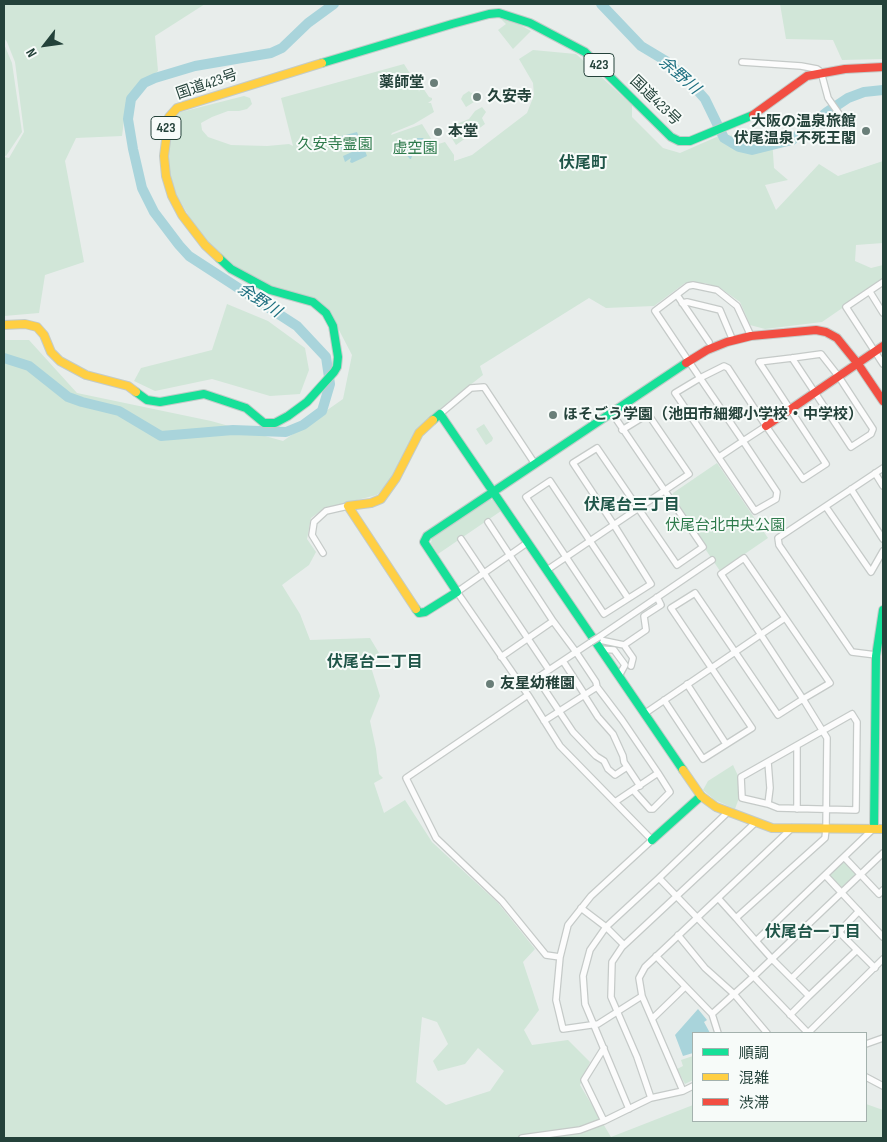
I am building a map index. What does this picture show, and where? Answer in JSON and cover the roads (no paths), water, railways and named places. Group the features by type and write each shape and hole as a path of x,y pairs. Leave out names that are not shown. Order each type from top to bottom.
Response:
{"main road":[{"name":"国道423号","path":"4,326 25,324 37,327 44,335 51,352 60,360 86,374 128,386 147,400 160,402 204,394 246,408 264,423 275,423 307,402 337,367 338,357 333,326 320,307 304,298 270,290 231,269 205,245 182,215 172,196 166,176 164,156 167,124 169,117 177,108 452,24 499,13 530,23 585,52 671,137 679,141 690,141 726,128 758,112 800,80 822,72 883,66"},
{"path":"883,401 858,364 837,338 826,332 816,330 751,336 727,342 707,350 688,361 612,413 494,491 427,536 424,542 457,592 425,612 419,613 348,506 371,503 381,499 396,478 419,433 440,414 494,491 701,796 716,807 772,828 883,829"},
{"path":"766,426 883,346"},
{"path":"874,828 876,654 883,610"},
{"path":"652,840 701,796"}],"street":[{"path":"742,62 818,69 822,72 828,98 842,118"},
{"path":"883,282 846,307 883,364"},
{"path":"751,336 737,306 717,290 693,285 688,286 655,312 688,361 700,378 743,441 777,492 776,499 755,511 675,393 700,378 724,366 728,368 803,479 826,464 759,362 821,354 839,376 873,429 872,434 851,447 792,358"},
{"path":"870,292 883,313"},
{"path":"677,294 709,342"},
{"path":"682,303 687,302 720,310 731,336"},
{"path":"440,414 471,388 484,387 535,464"},
{"path":"612,413 703,547 677,566 596,448 573,463 651,584 604,614 526,497 550,481 628,598"},
{"path":"547,570 689,474 648,414 622,430"},
{"path":"719,457 766,426"},
{"path":"876,654 852,652 779,546 778,538 883,468"},
{"path":"875,473 883,486"},
{"path":"851,489 883,539"},
{"path":"324,553 312,535 314,522 326,511 348,506"},
{"path":"826,506 871,572 883,551"},
{"path":"488,522 553,621 596,682 597,687 622,720 670,792 653,809 650,809 633,790"},
{"path":"462,539 550,670"},
{"path":"524,544 510,556 457,592 560,746 652,840 591,896 568,925 560,957 556,1000 564,1029 598,1024 642,996"},
{"path":"664,700 703,759 752,728 671,608 695,593 778,715 803,699 830,683 744,558 721,574 761,634 803,699 827,738 826,829 825,838 736,918"},
{"path":"525,686 599,638 712,560"},
{"path":"624,645 646,630 644,616 662,604 657,597"},
{"path":"644,714 785,618"},
{"path":"501,656 553,621"},
{"path":"599,638 624,645 633,658 631,666"},
{"path":"600,649 614,650 625,665 619,676"},
{"path":"563,661 598,717 612,734 627,767 640,786"},
{"path":"537,678 573,732 596,756 604,761 613,775 627,767"},
{"path":"687,684 726,744"},
{"path":"544,721 597,687"},
{"path":"528,696 406,778 436,838 502,901 546,955 560,957"},
{"path":"852,714 857,722 856,810 778,808 742,798 741,777 797,746 852,714"},
{"path":"797,746 797,809"},
{"path":"768,762 770,788 768,804"},
{"path":"615,802 658,774"},
{"path":"629,1109 585,1004 583,976 590,950 606,927 728,812"},
{"path":"651,1098 637,1057 612,997 612,962 624,945 756,822"},
{"path":"683,1091 642,996 639,978 645,967 656,956 792,828"},
{"path":"756,940 874,828"},
{"path":"712,1014 883,853"},
{"path":"844,857 882,894"},
{"path":"824,875 883,937"},
{"path":"659,878 807,1032"},
{"path":"718,898 772,959 809,996"},
{"path":"581,908 606,927 624,945"},
{"path":"792,978 859,911"},
{"path":"877,930 883,924"},
{"path":"839,932 875,968"},
{"path":"678,935 705,968 734,994 766,1032"},
{"path":"790,1015 857,950"},
{"path":"656,956 712,1014 718,1032"},
{"path":"809,1032 883,959"},
{"path":"652,1019 685,987"},
{"path":"867,1044 883,1038"},
{"path":"604,1048 584,1080 604,1121"},
{"path":"867,1078 883,1086"},
{"path":"522,1138 580,1130 604,1121 651,1098 683,1091 692,1086"}],"water":[{"path":"357,132 361,142 351,147 354,152 364,148 367,156 352,163 350,162 351,158 345,162 343,156 352,152 349,147 341,150 338,137"},
{"path":"417,138 423,138 427,143 422,147 425,152 416,151 410,159 402,150"},
{"path":"698,1009 707,1020 704,1022 709,1032 692,1032 692,1053 683,1056 675,1035"}],"waterway":[{"name":"余野川","path":"4,358 29,366 68,397 119,411 161,436 233,430 286,432 303,425 322,411 330,384 326,357 297,326 189,256 179,245 154,212 142,188 128,119 131,99 144,83 195,66 271,53 282,48 308,23 334,4"},
{"name":"余野川","path":"601,4 641,46 666,61 689,81 705,99 724,138 739,147 752,150 792,140 848,98 864,92 883,90"}],"place":[{"name":"薬師堂","path":"434,83"},
{"name":"久安寺","path":"477,97"},
{"name":"大阪の温泉旅館 伏尾温泉 不死王閣","path":"866,131"},
{"name":"本堂","path":"438,132"},
{"name":"ほそごう学園（池田市細郷小学校・中学校）","path":"553,415"},
{"name":"友星幼稚園","path":"490,684"}],"district":[{"name":"伏尾町","path":"583,164"},
{"name":"伏尾台三丁目","path":"632,506"},
{"name":"伏尾台二丁目","path":"375,663"},
{"name":"伏尾台一丁目","path":"813,933"}],"park label":[{"name":"久安寺霊園","path":"335,145"},
{"name":"虚空園","path":"415,149"},
{"name":"伏尾台北中央公園","path":"725,526"}]}
